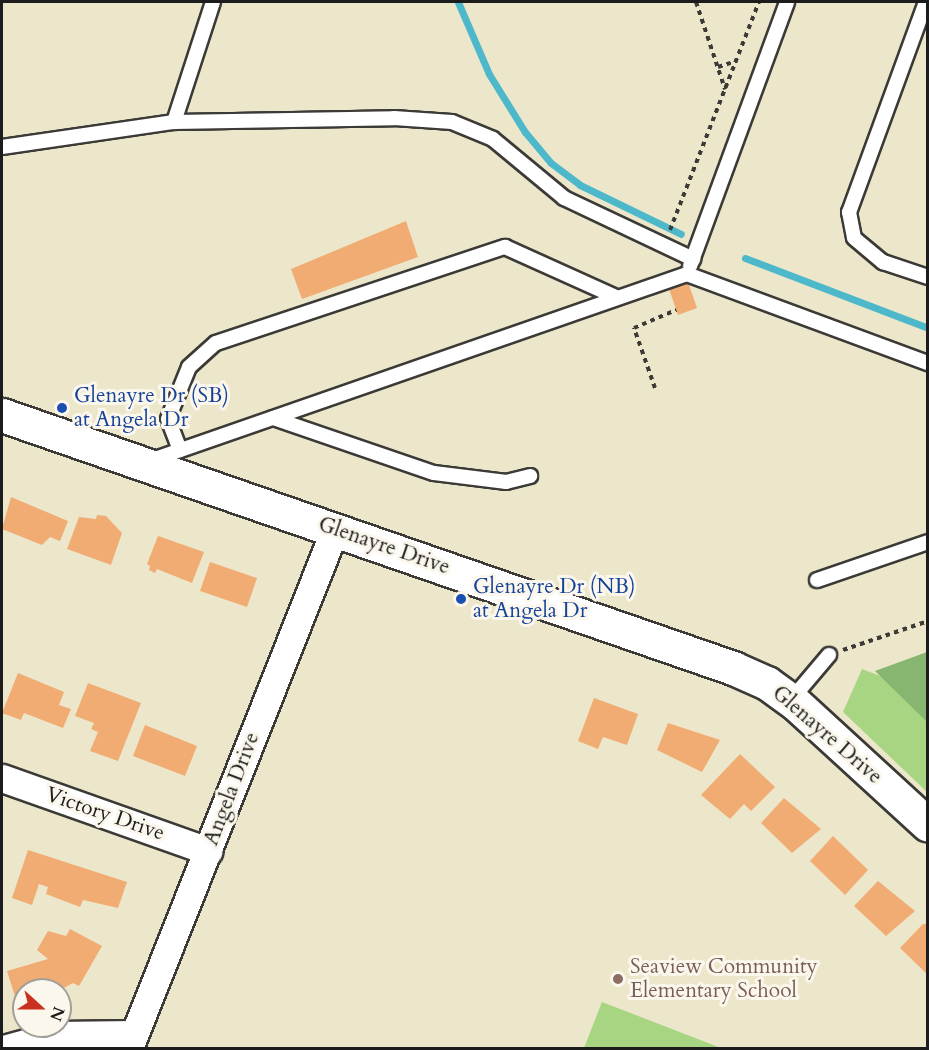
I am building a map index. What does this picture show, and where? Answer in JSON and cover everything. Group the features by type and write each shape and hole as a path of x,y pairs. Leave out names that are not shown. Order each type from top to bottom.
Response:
{"street":[{"name":"Glenayre Drive","path":"2,415 733,668 767,683 791,700 927,825"},
{"name":"Angela Drive","path":"132,1041 335,529"},
{"name":"Victory Drive","path":"2,778 208,851"},
{"path":"7,1048 54,1035 132,1041"}],"lane":[{"path":"174,122 213,2"},
{"path":"687,274 787,2"},
{"path":"926,2 849,212 854,238 883,262 927,278"},
{"path":"2,147 174,122 394,118 452,122 493,139 564,198 693,259"},
{"path":"180,450 168,419 189,367 216,343 505,247 616,297"},
{"path":"142,463 687,274 927,363"},
{"path":"273,418 434,473 506,483 530,476"},
{"path":"817,580 927,542"},
{"path":"791,700 829,655"}],"path":[{"path":"696,2 725,90"},
{"path":"658,244 669,233 759,2"},
{"path":"718,68 737,60"},
{"path":"655,388 634,328 676,310"},
{"path":"829,655 927,621"}],"green space":[{"path":"928,652 927,722 875,671"},
{"path":"862,669 927,694 927,792 843,712"},
{"path":"602,1002 721,1048 584,1048"}],"building":[{"path":"406,221 418,257 302,299 291,269"},
{"path":"688,282 697,308 678,315 669,289"},
{"path":"11,497 68,521 60,541 50,537 42,545 2,529"},
{"path":"97,515 106,516 122,533 111,565 67,549 79,517 96,519"},
{"path":"158,536 204,552 192,583 157,569 155,573 149,570 150,566 147,564"},
{"path":"210,562 257,578 247,607 200,591"},
{"path":"18,673 64,692 59,705 71,709 63,728 24,713 21,720 2,713"},
{"path":"88,683 141,703 118,761 90,751 98,732 91,729 94,723 75,716"},
{"path":"594,698 638,714 627,745 603,737 598,749 578,741"},
{"path":"668,723 720,740 702,772 657,750"},
{"path":"145,725 197,746 185,776 133,756"},
{"path":"740,754 775,787 751,811 744,804 730,819 701,795"},
{"path":"784,798 821,829 792,853 761,823"},
{"path":"833,836 868,870 845,895 810,861"},
{"path":"28,850 127,882 118,908 83,900 80,907 46,894 48,887 39,884 32,905 12,898"},
{"path":"878,881 915,911 886,936 854,906"},
{"path":"923,924 928,924 928,975 900,948"},
{"path":"70,929 102,946 79,986 72,984 72,978 12,978 12,987 7,971 48,959 37,950 48,931 66,936"}],"waterway":[{"path":"458,2 489,74 525,132 551,163 580,185 681,234"},
{"path":"745,258 928,328"}],"place":[{"name":"Glenayre Dr (SB) at Angela Dr","path":"62,408"},
{"name":"Glenayre Dr (NB) at Angela Dr","path":"461,599"},
{"name":"Seaview Community Elementary School","path":"618,979"}]}
